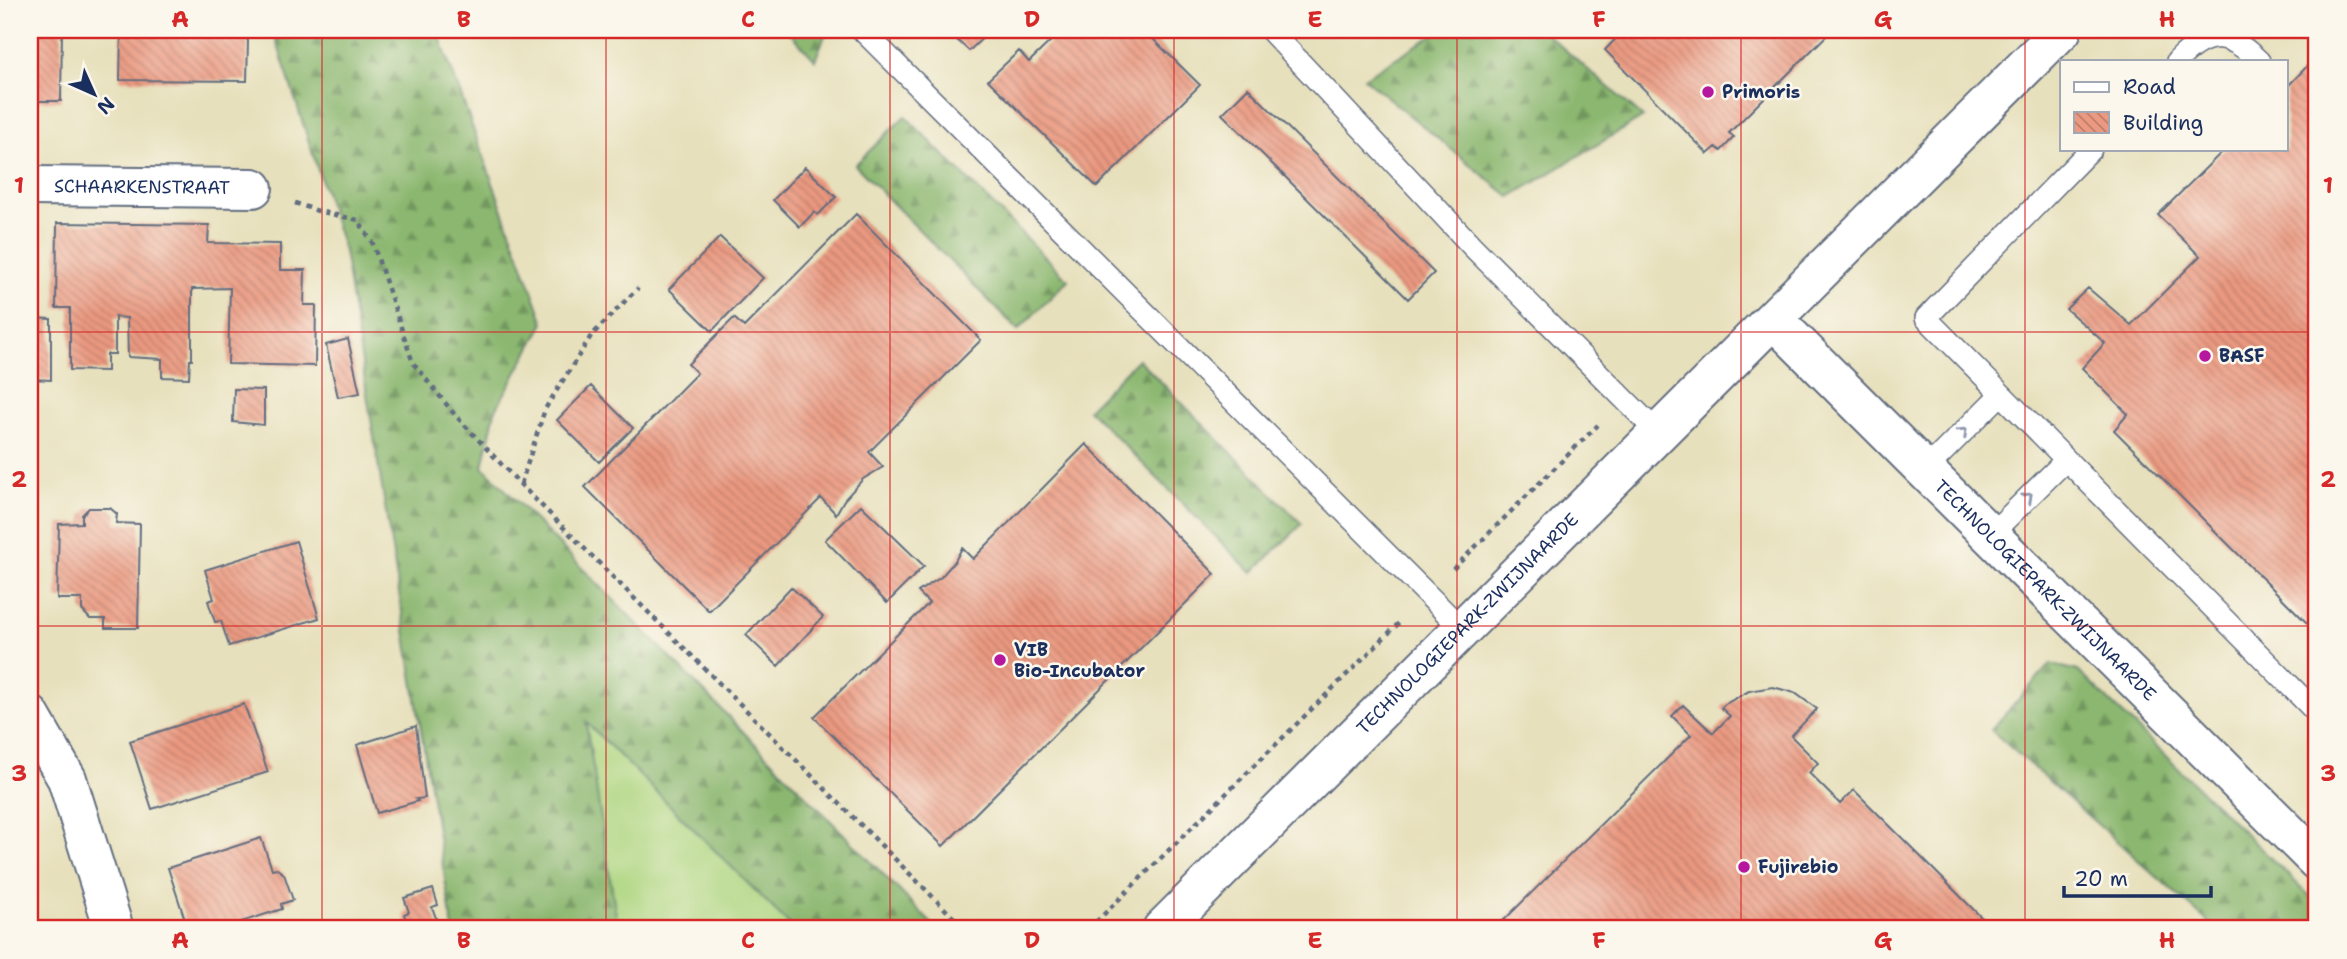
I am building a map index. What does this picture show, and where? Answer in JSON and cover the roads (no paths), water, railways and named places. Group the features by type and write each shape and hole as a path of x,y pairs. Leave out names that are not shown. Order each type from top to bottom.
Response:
{"street":[{"name":"TECHNOLOGIEPARK-ZWIJNAARDE","path":"1162,929 2062,30"},
{"name":"SCHAARKENSTRAAT","path":"30,186 253,188"},
{"name":"TECHNOLOGIEPARK-ZWIJNAARDE","path":"1774,320 2317,861"},
{"path":"30,715 68,779 114,929"}],"lane":[{"path":"862,30 1462,630"},
{"path":"1270,30 1472,246 1659,434"},
{"path":"2178,60 2190,48 2214,37 2240,43 2258,60"},
{"path":"2090,150 1926,318 2317,713"},
{"path":"1925,470 2001,394"},
{"path":"1990,535 2066,460"}],"place":[{"name":"Primoris","path":"1708,92"},
{"name":"BASF","path":"2205,356"},
{"name":"VIB Bio-Incubator","path":"1000,660"},
{"name":"Fujirebio","path":"1744,867"}]}
